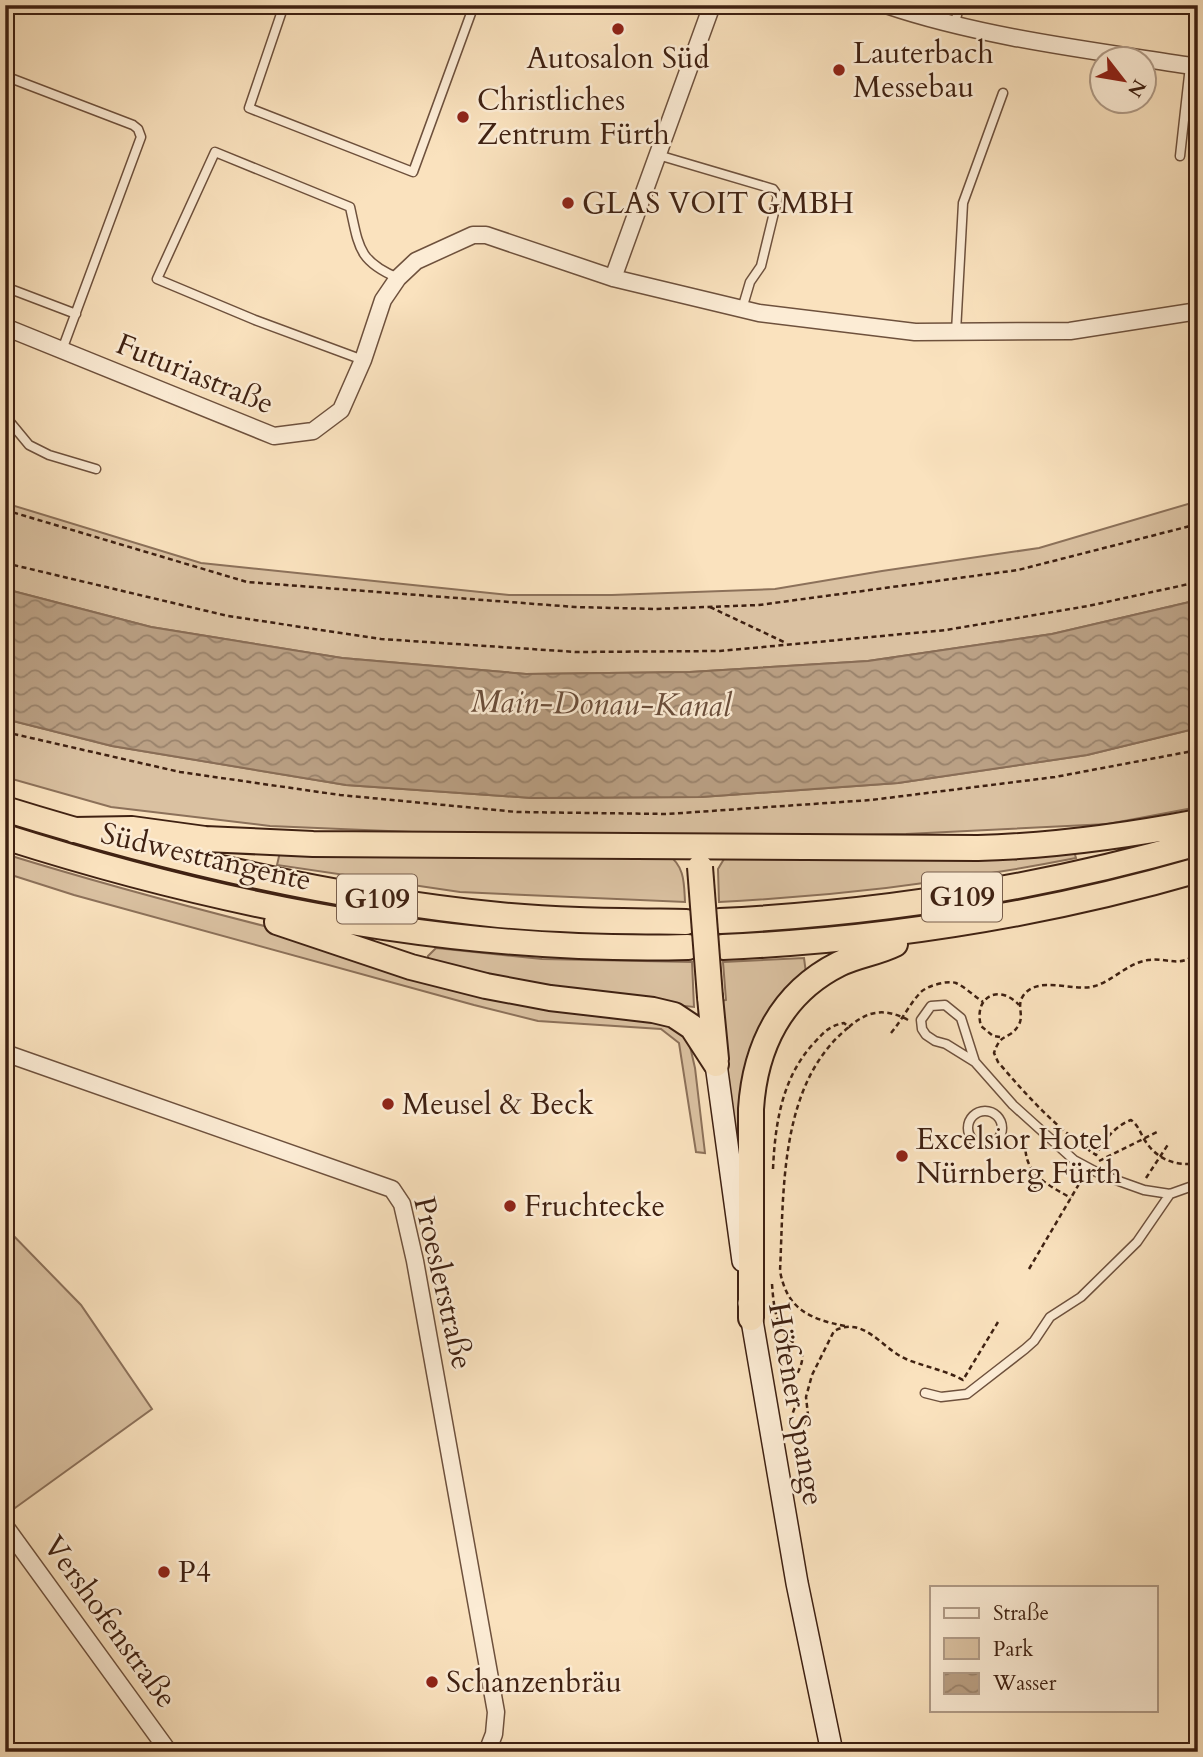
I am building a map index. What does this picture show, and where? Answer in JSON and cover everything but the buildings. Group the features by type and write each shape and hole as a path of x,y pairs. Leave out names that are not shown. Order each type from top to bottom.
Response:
{"highway":[{"name":"Südwesttangente","path":"5,809 235,872 338,893 415,905 556,919 686,922"},
{"path":"74,830 132,829 249,843 700,856 1013,847 1108,838 1198,822"},
{"name":"Südwesttangente","path":"5,837 209,893 335,919 470,938 582,946 688,947"},
{"name":"G109","path":"720,921 802,917 951,899 1090,872 1198,843"},
{"path":"700,856 716,1064"},
{"name":"G109","path":"723,947 842,939 925,929 1048,908 1198,870"},
{"path":"209,893 272,921 459,980 550,998 653,1010 674,1015 692,1027 716,1064"},
{"path":"751,1318 751,1109 758,1062 768,1033 792,999 820,975 840,964 885,949 925,929"}],"main road":[{"name":"Höfener Spange","path":"716,1064 751,1318 795,1570 832,1752"}],"street":[{"path":"712,5 613,278 759,313 915,332 1070,331 1198,311"},
{"path":"886,5 932,21 1194,66"},
{"name":"Futuriastraße","path":"5,327 274,436 313,431 341,410 363,360 383,300 398,278 416,261 473,235 486,235 613,278"},
{"name":"Proeslerstraße","path":"5,1053 392,1189 402,1204 415,1261 496,1712 494,1734 487,1752"},
{"name":"Vershofenstraße","path":"5,1526 169,1752"}],"lane":[{"path":"253,5 259,5"},
{"path":"284,5 249,108 413,172 474,5"},
{"path":"954,25 960,5"},
{"path":"1180,156 1194,66"},
{"path":"5,76 132,125 141,138 62,350"},
{"path":"956,332 963,203 1003,93"},
{"path":"363,360 255,320 157,279 215,152 350,207 362,255 381,271 398,278"},
{"path":"658,155 773,189 778,197 761,266 750,282 743,309"},
{"path":"5,287 76,314"},
{"path":"5,416 29,445 49,455 96,469"},
{"path":"975,1062 961,1018 945,1005 930,1006 921,1020 926,1035 975,1062 1013,1105 1074,1160 1139,1188 1170,1194 1198,1184"},
{"path":"999,1118 1013,1105"},
{"path":"988,1111 999,1118 1002,1132 997,1141 985,1146 972,1140 968,1126 974,1115 988,1111"},
{"path":"925,1393 941,1397 967,1394 1025,1349 1050,1317 1082,1297 1138,1242 1170,1194"}],"path":[{"path":"5,510 247,582 575,607 655,609 759,605 1018,570 1198,524"},
{"path":"5,563 228,616 382,639 576,652 720,651 946,630 1088,606 1198,582"},
{"path":"709,607 789,645"},
{"path":"5,732 180,772 340,794 517,812 667,814 871,800 1055,777 1198,750"},
{"path":"1019,1005 1005,994 997,994 983,1002 979,1010 981,1026 993,1036 1001,1037 1017,1029 1021,1022 1019,1005 1024,993 1034,986 1085,988 1097,985 1150,959 1183,962 1198,950"},
{"path":"891,1033 920,992 926,988 951,982 983,1002"},
{"path":"922,1029 904,1017 887,1012 874,1012 860,1017 833,1040 807,1082 797,1110 789,1148 780,1271 783,1289 794,1306 814,1317 859,1328 881,1340 903,1358 934,1367 963,1380 998,1322"},
{"path":"772,1177 780,1113 790,1076 802,1056 830,1026 844,1023 849,1027"},
{"path":"1001,1037 994,1053 998,1062 1040,1110 1073,1140 1096,1155 1102,1143 1118,1127 1131,1120 1143,1139 1160,1156 1177,1164 1198,1163"},
{"path":"1040,1110 1030,1121 1026,1132 1024,1152 1029,1167 1040,1180 1071,1198"},
{"path":"1029,1269 1088,1168 1159,1131"},
{"path":"1139,1188 1169,1143"},
{"path":"1033,1191 1040,1180"},
{"path":"772,1275 779,1325 801,1352 802,1366 793,1381 798,1398 790,1421 794,1429 803,1424 808,1415 806,1397 813,1375 834,1331 848,1327"}],"green space":[{"path":"1198,501 1198,600 1052,634 868,661 690,672 526,674 342,658 151,627 5,589 5,503 201,563 509,595 612,595 775,589 1039,548"},
{"path":"5,719 112,746 346,785 532,798 701,797 898,783 1087,755 1198,728 1198,807 1108,824 906,834 730,838 459,834 270,826 111,807 5,777"},
{"path":"1073,848 1076,858 987,874 854,892 719,902 718,869 727,854"},
{"path":"280,852 667,854 680,869 685,902 460,892 277,865"},
{"path":"5,854 255,924 676,1024 689,1042 695,1068 705,1153 696,1152 679,1043 661,1029 538,1021 474,1005 74,895 5,873"},
{"path":"436,948 542,959 692,962 694,1007 561,993 428,961 428,956"},
{"path":"804,958 806,973 785,995 745,1152 737,1154 721,1001 726,1000 723,962"},
{"path":"5,1227 81,1305 152,1409 15,1508 5,1496"}],"water":[{"name":"Main-Donau-Kanal","path":"5,589 151,627 342,658 526,674 690,672 868,661 1052,634 1198,600 1198,728 1087,755 898,783 701,797 532,798 346,785 112,746 5,719"}],"place":[{"name":"Autosalon Süd","path":"618,29"},
{"name":"Lauterbach Messebau","path":"839,70"},
{"name":"Christliches Zentrum Fürth","path":"463,117"},
{"name":"GLAS VOIT GMBH","path":"568,203"},
{"name":"Meusel & Beck","path":"388,1104"},
{"name":"Excelsior Hotel Nürnberg Fürth","path":"902,1156"},
{"name":"Fruchtecke","path":"510,1206"},
{"name":"P4","path":"164,1572"},
{"name":"Schanzenbräu","path":"432,1682"}]}
